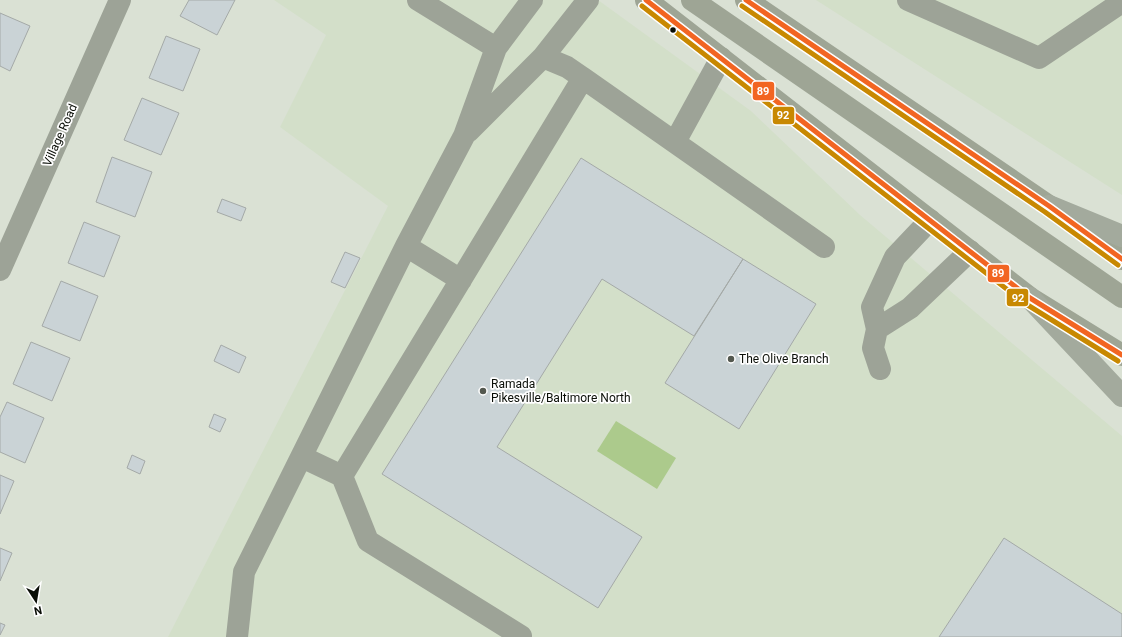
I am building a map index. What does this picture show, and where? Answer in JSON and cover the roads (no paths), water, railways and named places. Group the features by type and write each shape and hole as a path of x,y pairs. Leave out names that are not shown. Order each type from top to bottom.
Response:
{"highway":[{"path":"1048,206 1122,236"},
{"path":"1030,298 1122,396"}],"main road":[{"path":"646,0 1030,298 1122,355"},
{"path":"692,0 1122,297"},
{"path":"746,0 1048,206 1122,259"}],"street":[{"name":"Village Road","path":"0,270 120,0"},
{"path":"237,637 244,572 406,246 464,136 496,48 532,0"},
{"path":"464,136 543,57 588,0"},
{"path":"908,0 1039,58 1122,2"},
{"path":"423,1 496,48"},
{"path":"543,57 567,67 824,247"},
{"path":"675,142 721,58"},
{"path":"342,476 583,78"},
{"path":"880,368 873,348 877,329 872,307 896,257 930,220"},
{"path":"406,246 460,280"},
{"path":"877,329 910,308 970,251"},
{"path":"302,457 342,476 368,541 521,636"}],"place":[{"name":"The Olive Branch","path":"731,359"},
{"name":"Ramada Pikesville/Baltimore North","path":"483,391"}]}
